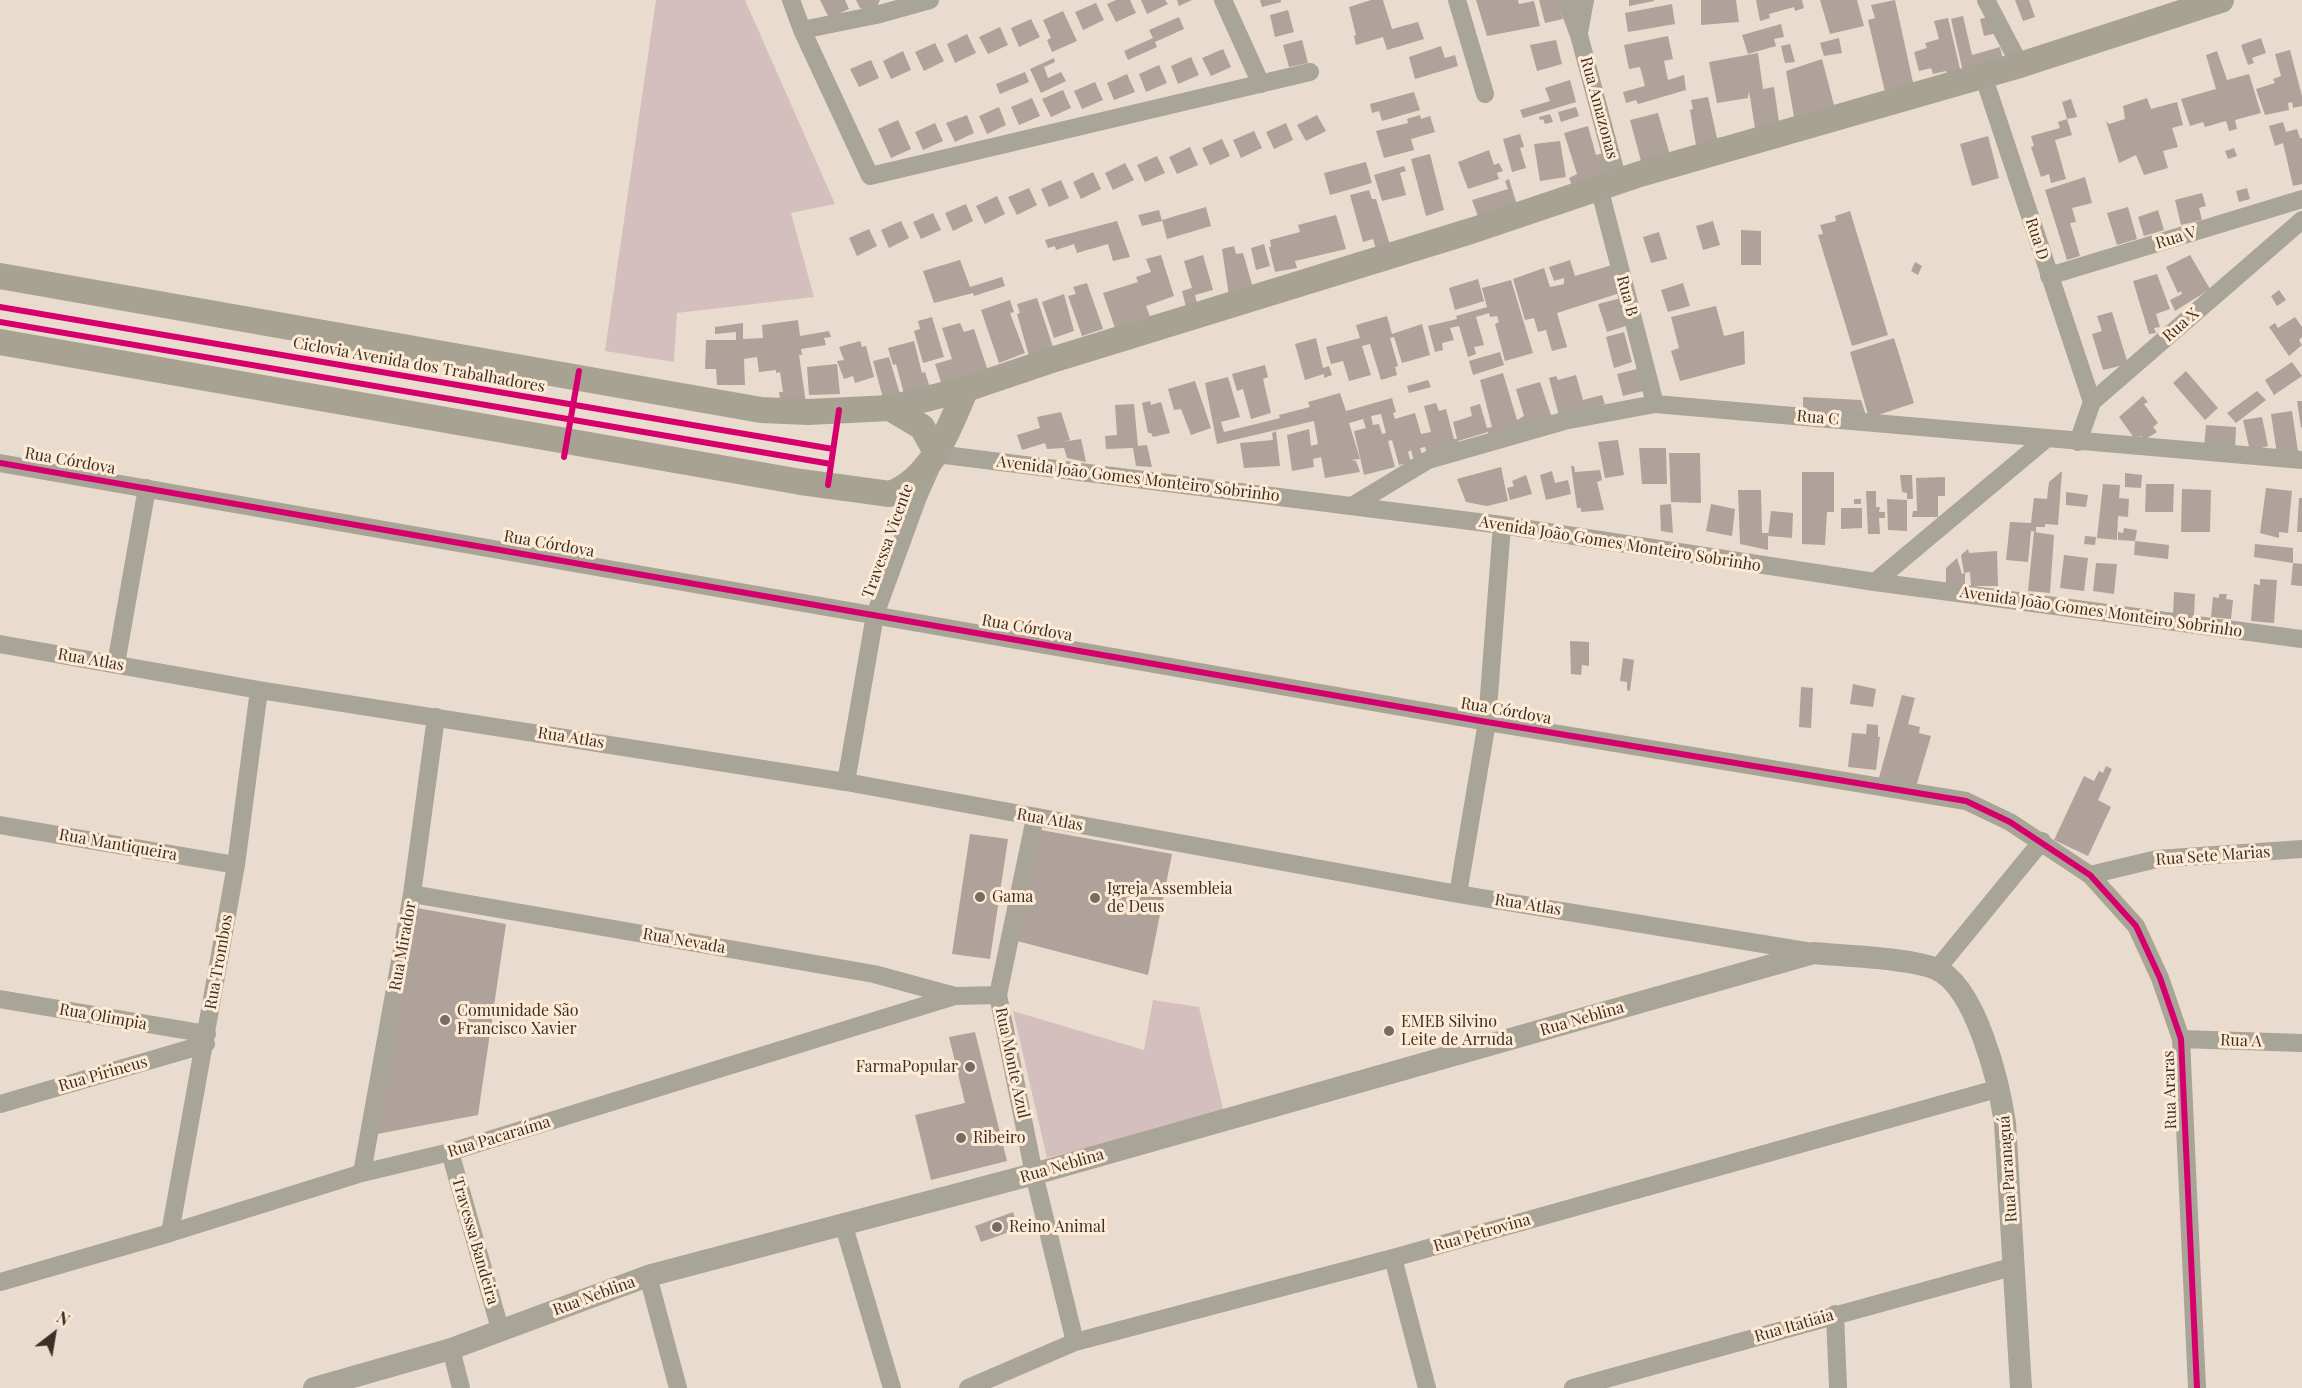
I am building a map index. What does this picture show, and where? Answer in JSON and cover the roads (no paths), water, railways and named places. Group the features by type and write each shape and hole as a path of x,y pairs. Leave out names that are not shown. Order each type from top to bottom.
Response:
{"main road":[{"path":"0,276 760,410 808,412 890,408 966,389 1055,359 1474,230 1609,184 2020,65 2221,0"},
{"path":"0,342 801,482 890,494 900,490 912,480 937,453 922,427 890,408"},
{"name":"Travessa Vicente","path":"937,453 966,389"}],"street":[{"path":"791,0 802,30 870,176 1311,72"},
{"path":"802,30 876,15 930,0"},
{"path":"1223,0 1261,84"},
{"path":"1457,0 1485,94"},
{"name":"Rua Amazonas","path":"1566,0 1579,35 1609,184"},
{"name":"Rua Amazonas","path":"1579,35 1585,0"},
{"path":"1986,0 2020,65"},
{"name":"Rua D","path":"1983,75 2092,402"},
{"name":"Rua B","path":"1609,184 1655,404"},
{"name":"Rua V","path":"2049,276 2302,199"},
{"name":"Rua X","path":"2078,442 2092,402 2302,220"},
{"name":"Rua C","path":"1352,506 1428,460 1564,422 1655,404 2302,460"},
{"path":"1875,582 2047,438"},
{"name":"Avenida João Gomes Monteiro Sobrinho","path":"937,453 1502,525 1875,582 2302,639"},
{"name":"Travessa Vicente","path":"846,782 875,615 918,497 937,453"},
{"name":"Rua Córdova","path":"0,463 1487,722 1966,801 2042,841"},
{"path":"116,664 147,488"},
{"path":"1458,894 1487,722 1502,525"},
{"name":"Rua Atlas","path":"0,644 259,690 846,782 1458,894 1814,953 1937,969"},
{"name":"Rua Trombos","path":"170,1233 236,865 259,690"},
{"name":"Rua Mirador","path":"362,1173 412,894 436,717"},
{"name":"Rua Monte Azul","path":"1035,818 998,995 1034,1174 1075,1342"},
{"name":"Rua Mantiqueira","path":"0,825 236,865"},
{"path":"1937,969 2042,841"},
{"name":"Rua Araras","path":"2042,841 2090,875 2136,926 2160,978 2181,1039 2197,1388"},
{"name":"Rua Sete Marias","path":"2090,875 2157,859 2302,849"},
{"name":"Rua Nevada","path":"412,894 874,974 955,996"},
{"name":"Rua Neblina","path":"314,1388 451,1349 648,1276 1034,1174 1814,953"},
{"name":"Rua Paranaguá","path":"1937,969 1960,987 1983,1035 2000,1088 2005,1123 2021,1388"},
{"name":"Rua Pacaraíma","path":"0,1282 170,1233 362,1173 450,1152 955,996 998,995"},
{"name":"Rua Olimpia","path":"0,999 206,1039"},
{"name":"Rua Pirineus","path":"0,1104 206,1039"},
{"name":"Rua A","path":"2181,1039 2302,1043"},
{"name":"Rua Petrovina","path":"968,1388 1075,1342 1393,1258 2000,1088"},
{"name":"Travessa Bandeira","path":"450,1152 500,1329"},
{"path":"843,1223 892,1388"},
{"path":"1393,1258 1427,1388"},
{"name":"Rua Itatiaia","path":"1574,1388 1834,1314 2015,1266"},
{"path":"648,1276 678,1388"},
{"path":"1834,1314 1838,1388"},
{"path":"451,1349 461,1388"}],"place":[{"name":"Gama","path":"980,897"},
{"name":"Igreja Assembleia de Deus","path":"1095,898"},
{"name":"Comunidade São Francisco Xavier","path":"445,1020"},
{"name":"EMEB Silvino Leite de Arruda","path":"1389,1031"},
{"name":"FarmaPopular","path":"970,1067"},
{"name":"Ribeiro","path":"961,1138"},
{"name":"Reino Animal","path":"997,1227"}]}
